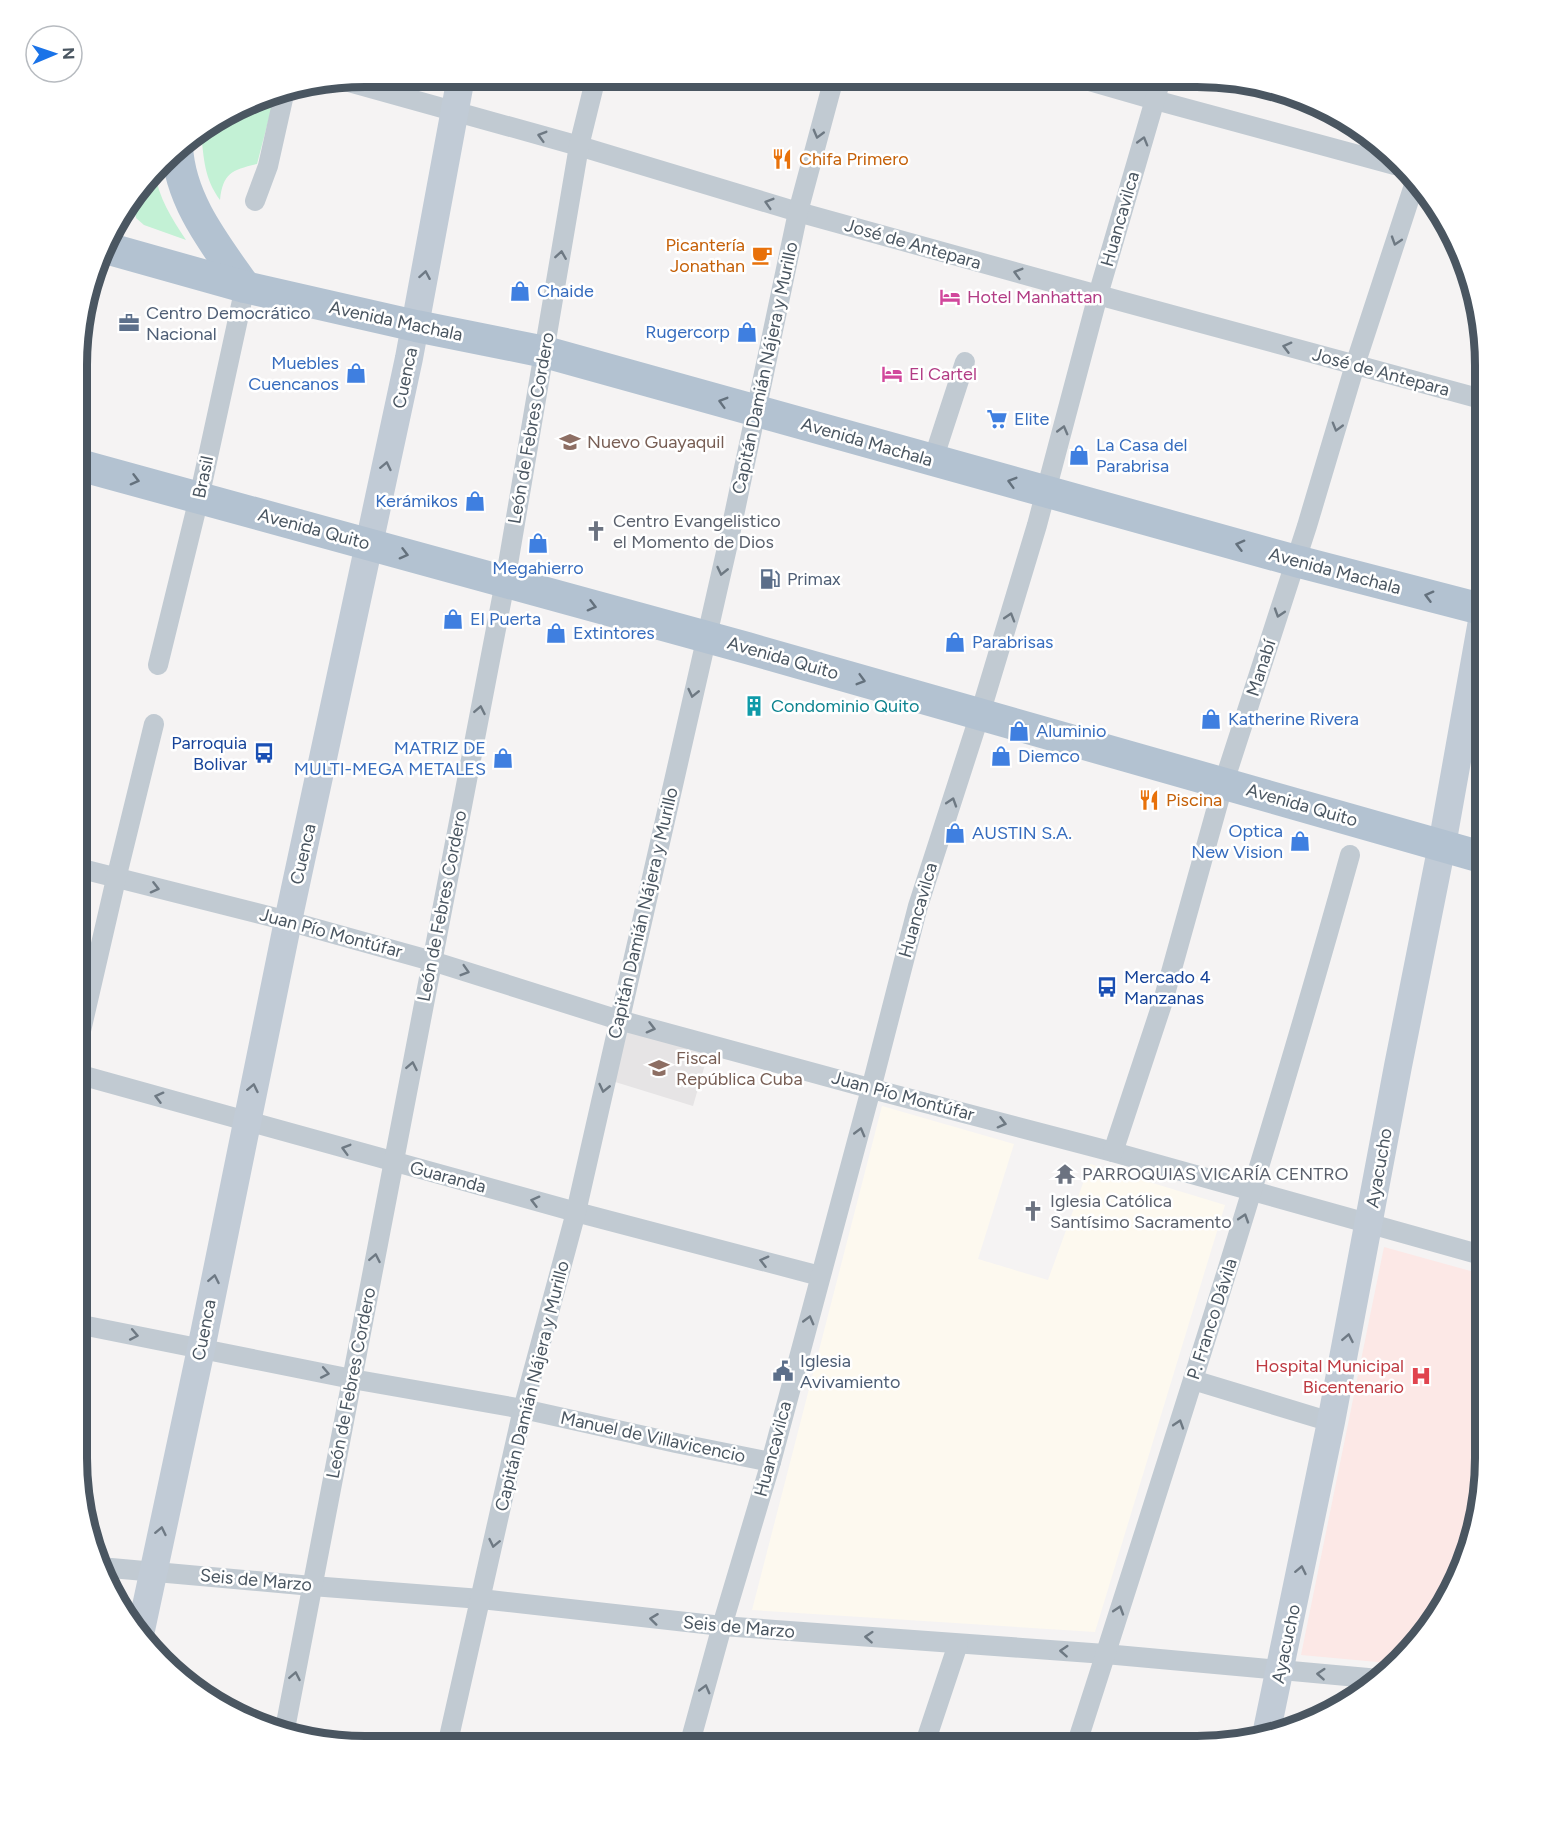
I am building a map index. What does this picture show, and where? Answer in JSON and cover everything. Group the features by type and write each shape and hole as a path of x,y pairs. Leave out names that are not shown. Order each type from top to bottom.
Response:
{"main road":[{"name":"Cuenca","path":"142,1624 201,1348 246,1120 416,326 459,87"},
{"path":"179,159 182,180 192,207 245,287"},
{"name":"Avenida Machala","path":"112,250 245,287 416,326 545,352 1296,561 1475,606"},
{"name":"Avenida Quito","path":"87,467 706,636 1475,855"},
{"name":"Ayacucho","path":"1268,1727 1332,1422 1475,663"}],"street":[{"name":"José de Antepara","path":"367,87 579,146 798,212 1475,397"},
{"name":"León de Febres Cordero","path":"286,1725 505,582 579,146 594,87"},
{"name":"Capitán Damián Nájera y Murillo","path":"449,1736 523,1409 576,1212 757,411 798,212 832,87"},
{"path":"1110,87 1388,163"},
{"name":"Huancavilca","path":"692,1736 771,1462 918,906 980,714 1046,492 1098,295 1159,87"},
{"path":"255,201 268,166 283,99"},
{"name":"Manabí","path":"1113,1152 1163,1001 1224,782 1308,526 1354,365 1412,190"},
{"name":"Brasil","path":"158,665 199,498 245,287"},
{"path":"933,460 965,362"},
{"path":"87,1005 154,724"},
{"name":"P. Franco Dávila","path":"1079,1736 1253,1190 1350,855"},
{"name":"Juan Pío Montúfar","path":"87,871 288,921 432,961 620,1020 1253,1190 1475,1253"},
{"name":"Guaranda","path":"87,1077 576,1212 820,1276"},
{"name":"Manuel de Villavicencio","path":"87,1326 523,1409 687,1446 771,1462"},
{"path":"1193,1380 1332,1422"},
{"name":"Seis de Marzo","path":"109,1568 481,1599 722,1626 1105,1654 1367,1678"},
{"path":"927,1736 958,1644"}],"shaded area":[{"name":"Fiscal República Cuba","path":"624,1030 708,1054 693,1106 612,1081"},
{"path":"882,1106 1014,1144 978,1259 1048,1280 1090,1164 1225,1205 1095,1632 752,1610"},
{"name":"Hospital Municipal Bicentenario","path":"1384,1247 1475,1272 1473,1495 1466,1530 1454,1565 1428,1613 1385,1663 1301,1655"}],"green space":[{"path":"273,103 257,164 241,168 230,174 221,191 220,200 211,184 204,160 202,140 226,124"},
{"path":"157,181 162,199 186,240 144,225 136,218 134,209"}],"place":[{"name":"Chifa Primero","path":"782,159"},
{"name":"Picantería Jonathan","path":"762,255"},
{"name":"Chaide","path":"520,291"},
{"name":"Hotel Manhattan","path":"950,297"},
{"name":"Centro Democrático Nacional","path":"129,323"},
{"name":"Rugercorp","path":"747,332"},
{"name":"Muebles Cuencanos","path":"356,373"},
{"name":"El Cartel","path":"892,374"},
{"name":"Elite","path":"997,419"},
{"name":"Nuevo Guayaquil","path":"570,442"},
{"name":"La Casa del Parabrisa","path":"1079,455"},
{"name":"Kerámikos","path":"475,501"},
{"name":"Centro Evangelistico el Momento de Dios","path":"596,531"},
{"name":"Megahierro","path":"538,543"},
{"name":"Primax","path":"770,579"},
{"name":"El Puerta","path":"453,619"},
{"name":"Extintores","path":"556,633"},
{"name":"Parabrisas","path":"955,642"},
{"name":"Condominio Quito","path":"754,706"},
{"name":"Katherine Rivera","path":"1211,719"},
{"name":"Aluminio","path":"1019,731"},
{"name":"Parroquia Bolivar","path":"264,753"},
{"name":"Diemco","path":"1001,756"},
{"name":"MATRIZ DE MULTI-MEGA METALES","path":"503,758"},
{"name":"Piscina","path":"1149,800"},
{"name":"AUSTIN S.A.","path":"955,833"},
{"name":"Optica New Vision","path":"1300,841"},
{"name":"Mercado 4 Manzanas","path":"1107,987"},
{"name":"Fiscal República Cuba","path":"659,1068"},
{"name":"PARROQUIAS VICARÍA CENTRO","path":"1065,1174"},
{"name":"Iglesia Católica Santísimo Sacramento","path":"1033,1211"},
{"name":"Iglesia Avivamiento","path":"783,1371"},
{"name":"Hospital Municipal Bicentenario","path":"1421,1376"}]}
